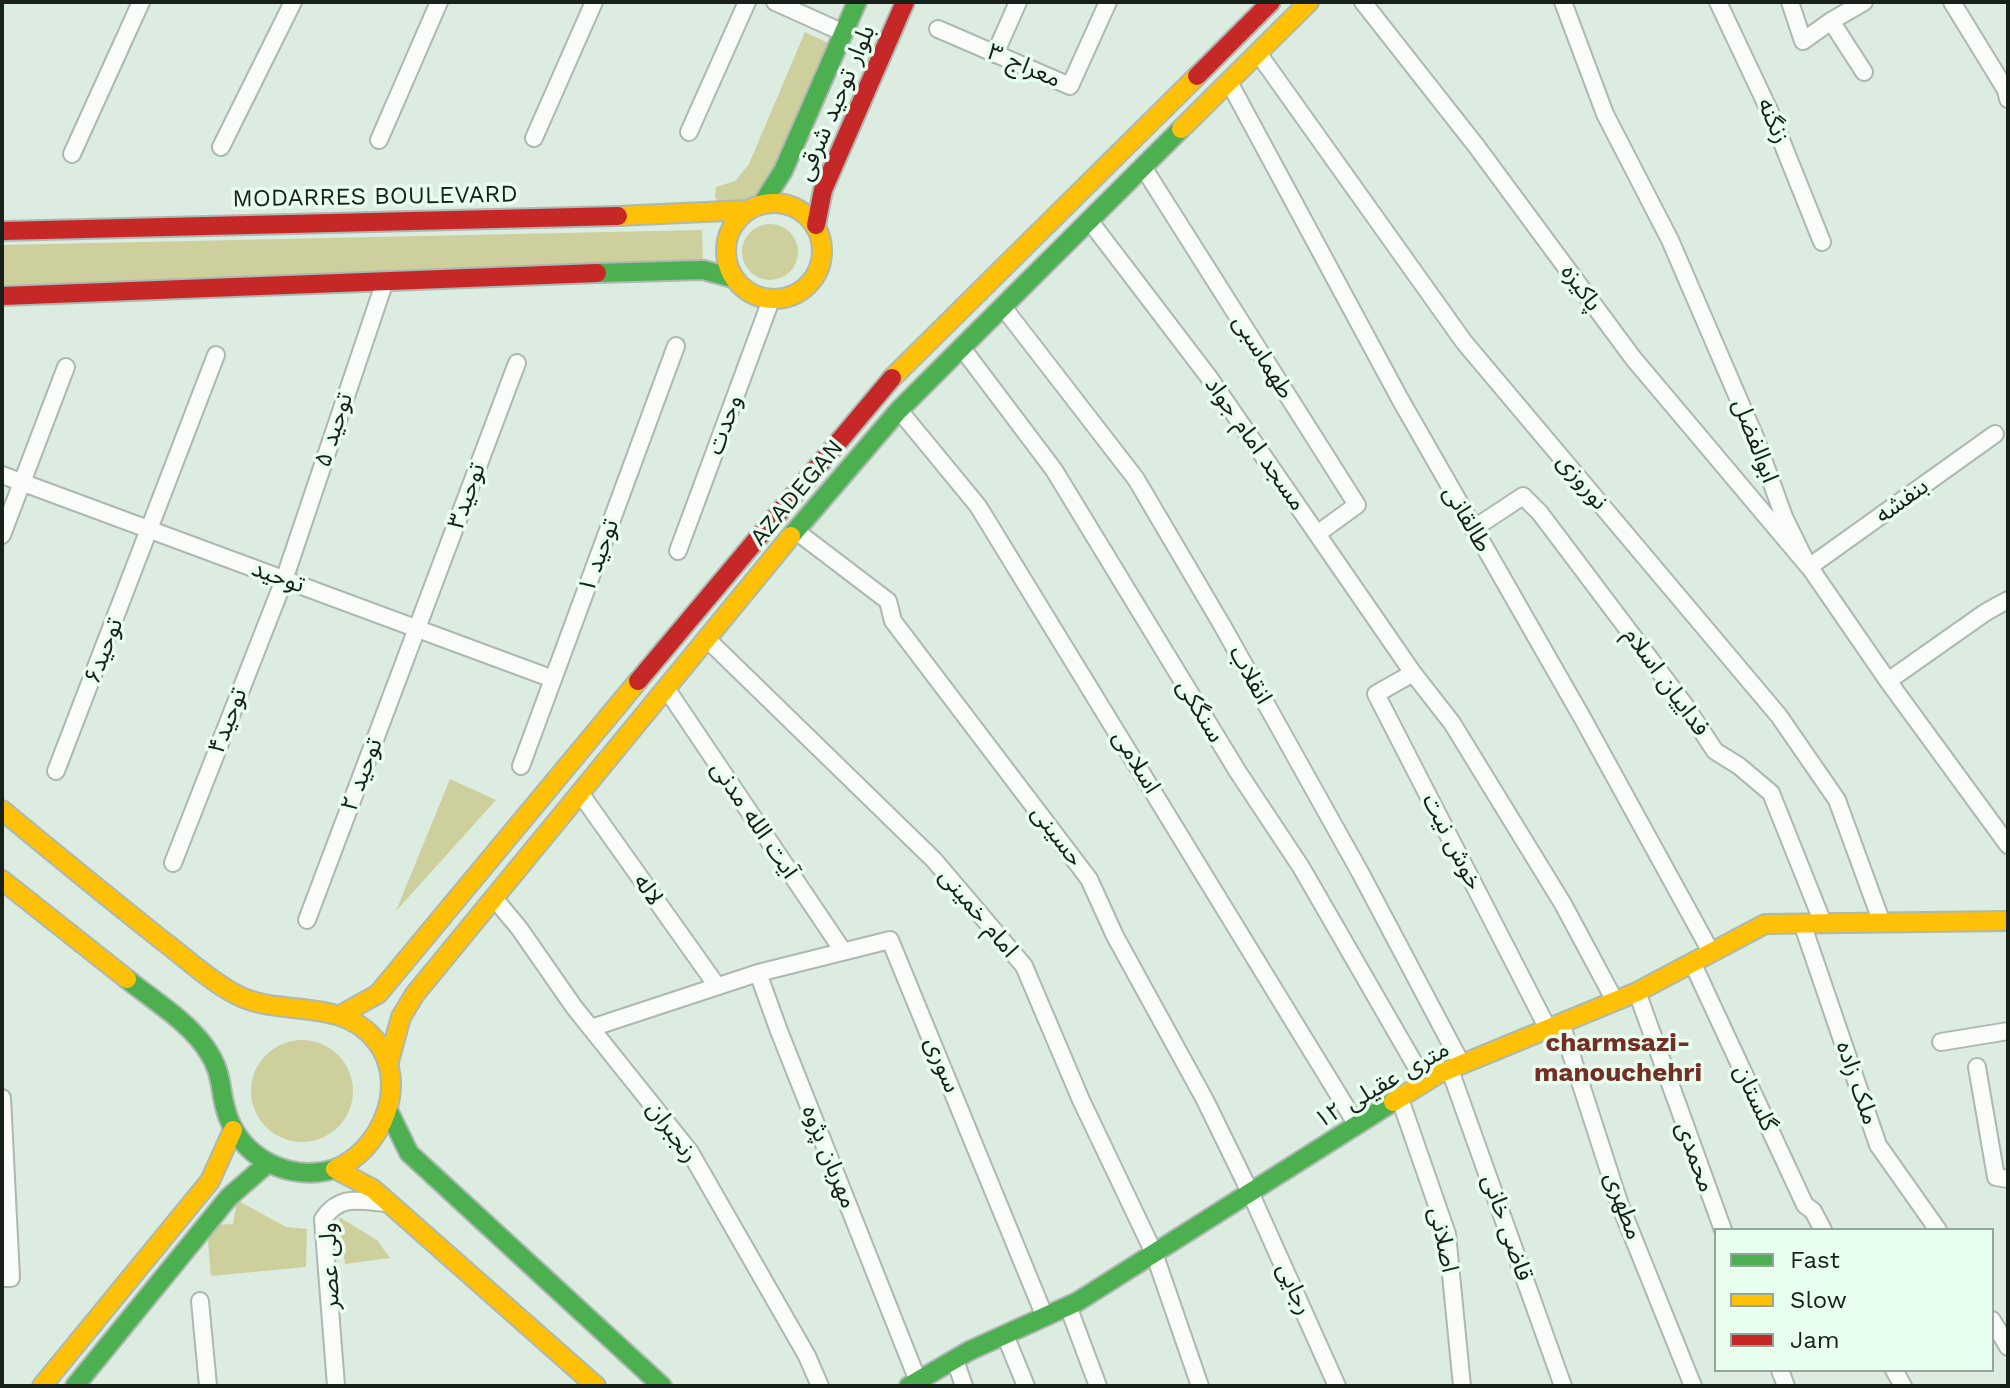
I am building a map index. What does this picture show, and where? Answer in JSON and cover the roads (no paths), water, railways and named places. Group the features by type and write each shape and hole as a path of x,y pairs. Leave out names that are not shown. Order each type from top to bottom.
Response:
{"main road":[{"name":"بلوار توحید شرقی","path":"755,207 783,171 857,2"},
{"name":"بلوار توحید شرقی","path":"816,225 823,190 905,2"},
{"name":"AZADEGAN","path":"342,1014 378,994 879,391 1271,2"},
{"name":"AZADEGAN","path":"388,1065 401,1017 415,994 817,505 899,410 1309,2"},
{"path":"778,203 792,206 806,214 816,225 823,254 820,269 812,282 800,292 771,300 756,297 733,278 727,263 729,233 737,220 755,207 778,203"},
{"name":"MODARRES BOULEVARD","path":"2,231 688,215 755,207"},
{"path":"2,296 703,270 733,278"},
{"path":"798,488 817,505"},
{"path":"2,810 64,870 226,989 265,1006 329,1010 342,1014 367,1031 385,1054 388,1065 391,1090 388,1110 394,1153 662,1386"},
{"path":"2,880 42,903 191,1030 207,1049 219,1071 225,1107 233,1130 248,1149 268,1163 292,1172 317,1174 337,1170 366,1148 388,1110"},
{"name":"۱۲ متری عقیلی","path":"914,1384 955,1360 1068,1306 1425,1082 1637,992 1765,924 2008,921"},
{"path":"42,1386 210,1181 233,1130"},
{"path":"373,1189 371,1169 394,1153"},
{"path":"75,1386 229,1197 268,1163"},
{"path":"337,1170 373,1189 596,1386"}],"street":[{"path":"72,154 141,2"},
{"path":"221,147 293,2"},
{"path":"379,140 439,2"},
{"path":"534,138 594,2"},
{"path":"689,132 747,2"},
{"path":"775,2 844,33"},
{"path":"995,54 1018,2"},
{"name":"معراج ۳","path":"1070,86 1108,2"},
{"name":"پاکیزه","path":"1363,2 1477,147 1633,358 1809,567"},
{"name":"ابوالفضل","path":"1563,2 1605,114 1670,240 1755,437 1784,517 1809,567 2008,845"},
{"name":"زنگنه","path":"1718,2 1769,110 1822,242"},
{"path":"1790,2 1803,41 1864,2"},
{"path":"1952,2 2006,90 2008,99"},
{"path":"1831,21 1864,72"},
{"name":"معراج ۳","path":"938,29 1070,86 995,54 938,29"},
{"name":"نوروزی","path":"1258,53 1464,342 1779,716 1837,800 1882,923"},
{"name":"طالقانی","path":"1229,82 1473,529 1583,719 1711,952"},
{"name":"طهماسبی","path":"1143,167 1357,505 1317,534"},
{"name":"مسجد امام جواد","path":"1089,220 1208,376 1460,736 1563,904 1615,1001"},
{"name":"توحید ۵","path":"284,580 385,281"},
{"name":"وحدت","path":"678,551 771,300"},
{"name":"انقلاب","path":"1003,307 1136,479 1354,860 1456,1067"},
{"name":"توحید ۱","path":"521,766 676,346"},
{"name":"سنگکی","path":"962,348 1054,470 1238,772 1301,867 1425,1082"},
{"name":"توحید۶","path":"56,771 216,355"},
{"name":"توحید۳","path":"418,629 517,363"},
{"path":"2,535 66,367"},
{"name":"اسلامی","path":"899,410 986,518 1357,1125"},
{"name":"بنفشه","path":"1809,567 1995,434"},
{"name":"توحید","path":"2,475 553,679"},
{"name":"فداییان اسلام","path":"1473,529 1523,496 1540,513 1684,704 1715,751 1771,793 1823,923"},
{"name":"حسینی","path":"796,531 888,601 893,621 1089,879 1115,936 1205,1100 1250,1192"},
{"name":"توحید۴","path":"173,863 284,580"},
{"path":"1888,681 2008,600"},
{"name":"توحید ۲","path":"307,920 418,629"},
{"name":"امام خمینی","path":"707,639 934,860 1024,966 1081,1100 1154,1253 1200,1386"},
{"name":"خوش نیت","path":"1413,673 1376,694 1555,1026"},
{"name":"آیت الله مدنی","path":"666,688 843,951"},
{"name":"لاله","path":"580,793 717,986"},
{"name":"رنجبران","path":"494,898 591,1028 690,1152 807,1356 820,1386"},
{"name":"ملک زاده","path":"1802,923 1878,1145 1937,1228"},
{"name":"سوری","path":"758,973 890,940 1045,1317"},
{"name":"گلستان","path":"1692,962 1805,1205 1813,1211 1822,1228"},
{"path":"591,1028 758,973"},
{"name":"مهربان پژوه","path":"758,973 914,1384"},
{"name":"محمدی","path":"1637,992 1722,1228"},
{"name":"مطهری","path":"1555,1026 1620,1205 1693,1386"},
{"path":"1941,1042 2008,1031"},
{"name":"قاضی خانی","path":"1456,1067 1563,1386"},
{"path":"1977,1067 2000,1148 1996,1177 2008,1179"},
{"path":"2,1098 11,1278 2,1278"},
{"name":"اصلانی","path":"1400,1099 1447,1234 1462,1386"},
{"name":"رجایی","path":"1250,1192 1337,1386"},
{"name":"ولی عصر","path":"336,1386 323,1219 332,1206 350,1200 389,1203"},
{"path":"200,1301 208,1386"},
{"path":"1068,1306 1098,1386"},
{"path":"1994,1323 2008,1347"},
{"path":"1005,1335 1026,1386"},
{"path":"955,1360 964,1386"}],"district":[{"name":"charmsazi- manouchehri","path":"1618,1058"}]}
